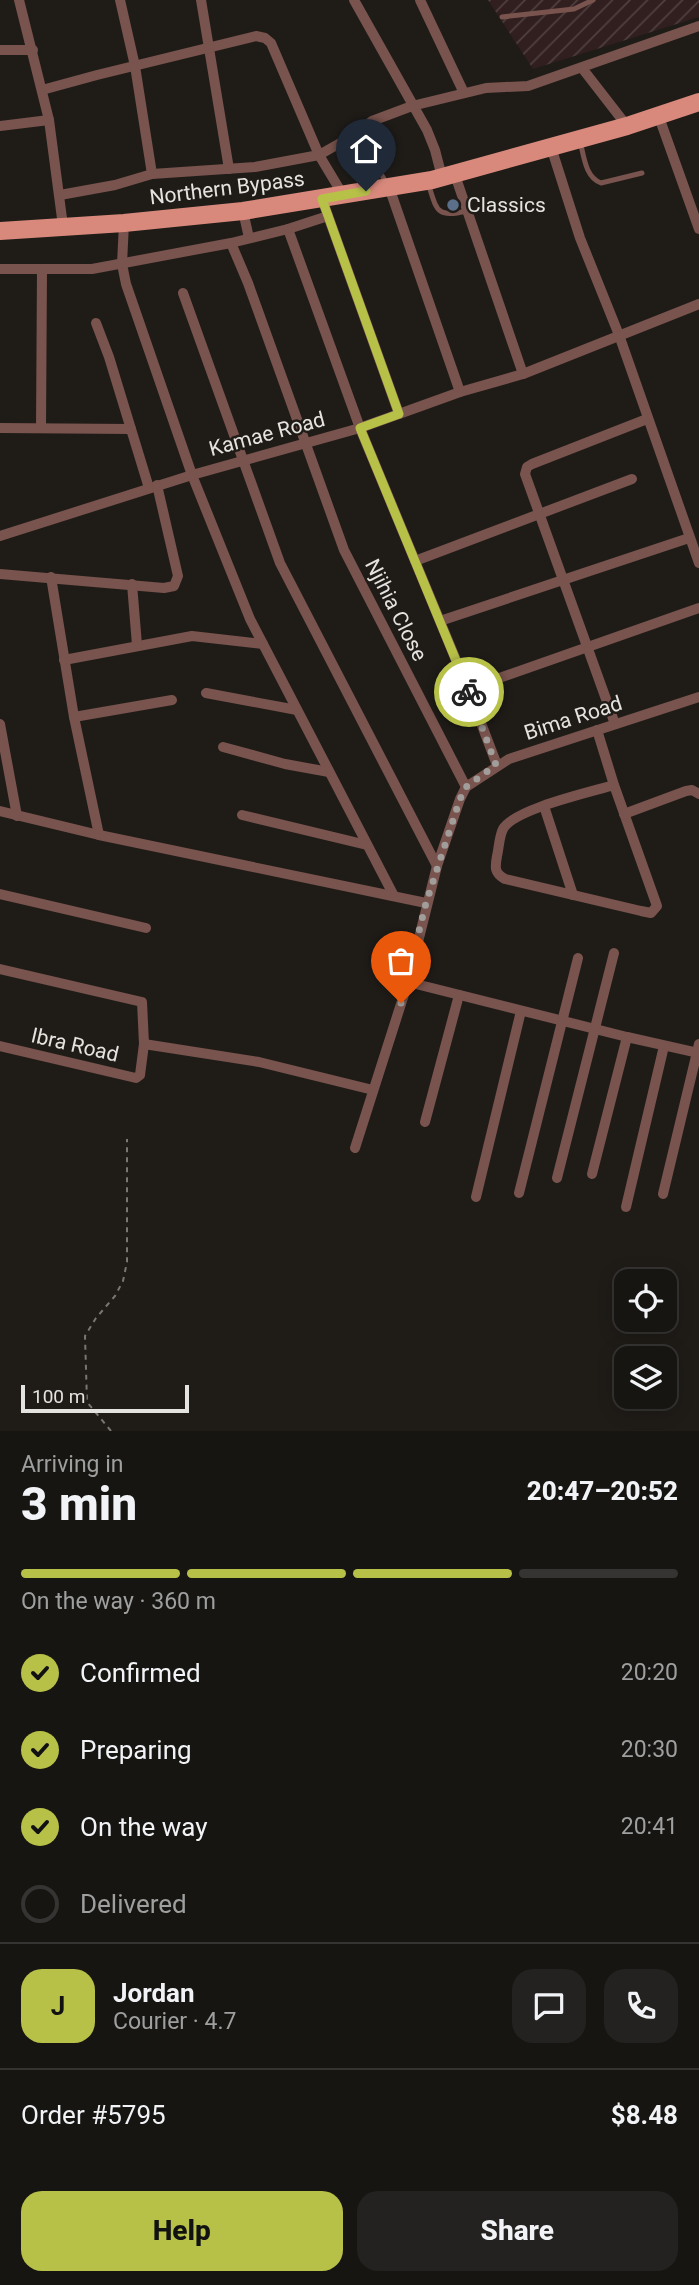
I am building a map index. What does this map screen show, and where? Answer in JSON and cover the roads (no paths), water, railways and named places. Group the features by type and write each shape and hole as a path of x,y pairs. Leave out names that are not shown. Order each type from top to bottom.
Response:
{"main road":[{"name":"Northern Bypass","path":"0,231 124,223 243,211 389,187 441,177 551,147 659,117 699,102"}],"street":[{"path":"19,0 48,120 62,226"},
{"path":"120,0 135,66 152,174"},
{"path":"201,0 229,169"},
{"path":"354,0 435,150 441,177 467,211 523,374"},
{"path":"420,0 464,93"},
{"path":"60,195 115,185 152,174 229,169 319,155 372,121 411,106 486,88 528,86 699,26"},
{"path":"42,90 256,36 265,38 271,43 319,155 343,195"},
{"path":"0,50 33,50"},
{"path":"582,68 627,126"},
{"path":"659,117 699,229"},
{"path":"0,126 48,120"},
{"path":"551,147 580,239 619,335 699,563"},
{"path":"389,187 460,393"},
{"path":"322,199 399,414"},
{"path":"243,211 249,238"},
{"path":"0,269 92,269 231,243 328,216"},
{"path":"124,223 122,264 126,284 192,475 250,619 394,896"},
{"path":"288,229 360,428 468,689 496,765"},
{"name":"Njihia Close","path":"231,243 349,560 466,787"},
{"path":"41,270 41,428"},
{"path":"183,293 280,564 437,866"},
{"name":"Kamae Road","path":"0,536 192,475 360,428 523,374 699,304"},
{"path":"0,575 170,588 177,583 178,576 153,487 96,323"},
{"path":"615,724 525,474 527,467 647,419"},
{"path":"0,428 131,429"},
{"path":"415,561 632,479"},
{"path":"440,621 689,538"},
{"path":"51,577 74,717 99,835"},
{"path":"132,584 137,645"},
{"path":"468,689 699,608"},
{"path":"64,660 192,636 263,644"},
{"path":"206,693 297,710"},
{"name":"Bima Road","path":"466,787 496,765 699,697"},
{"path":"74,717 172,700"},
{"path":"0,724 17,816"},
{"path":"597,730 657,905 656,910 651,913 505,879 498,875 495,869 502,831 509,822 544,806 614,785"},
{"path":"223,747 285,764 329,772"},
{"path":"355,1148 408,982 437,866 466,787"},
{"path":"624,814 686,791 692,790 699,794"},
{"path":"544,806 573,895"},
{"path":"0,811 99,835 426,903"},
{"path":"242,815 367,845"},
{"path":"0,894 146,928"},
{"path":"557,1178 614,953"},
{"path":"519,1193 578,958"},
{"path":"0,969 139,1001 143,1005 144,1044 259,1062 373,1090"},
{"path":"408,982 664,1046 698,1050 663,1194"},
{"path":"425,1122 459,995"},
{"path":"476,1197 521,1011"},
{"path":"592,1174 627,1037"},
{"name":"Ibra Road","path":"0,1046 131,1078 140,1075 144,1044"},
{"path":"626,1207 664,1046"}],"lane":[{"path":"502,17 575,9 593,0"},
{"path":"356,132 389,187"},
{"path":"579,139 587,169 596,181 601,183 642,173"},
{"path":"441,177 435,207 450,215 467,211"}],"place":[{"name":"Classics","path":"453,205"}]}
